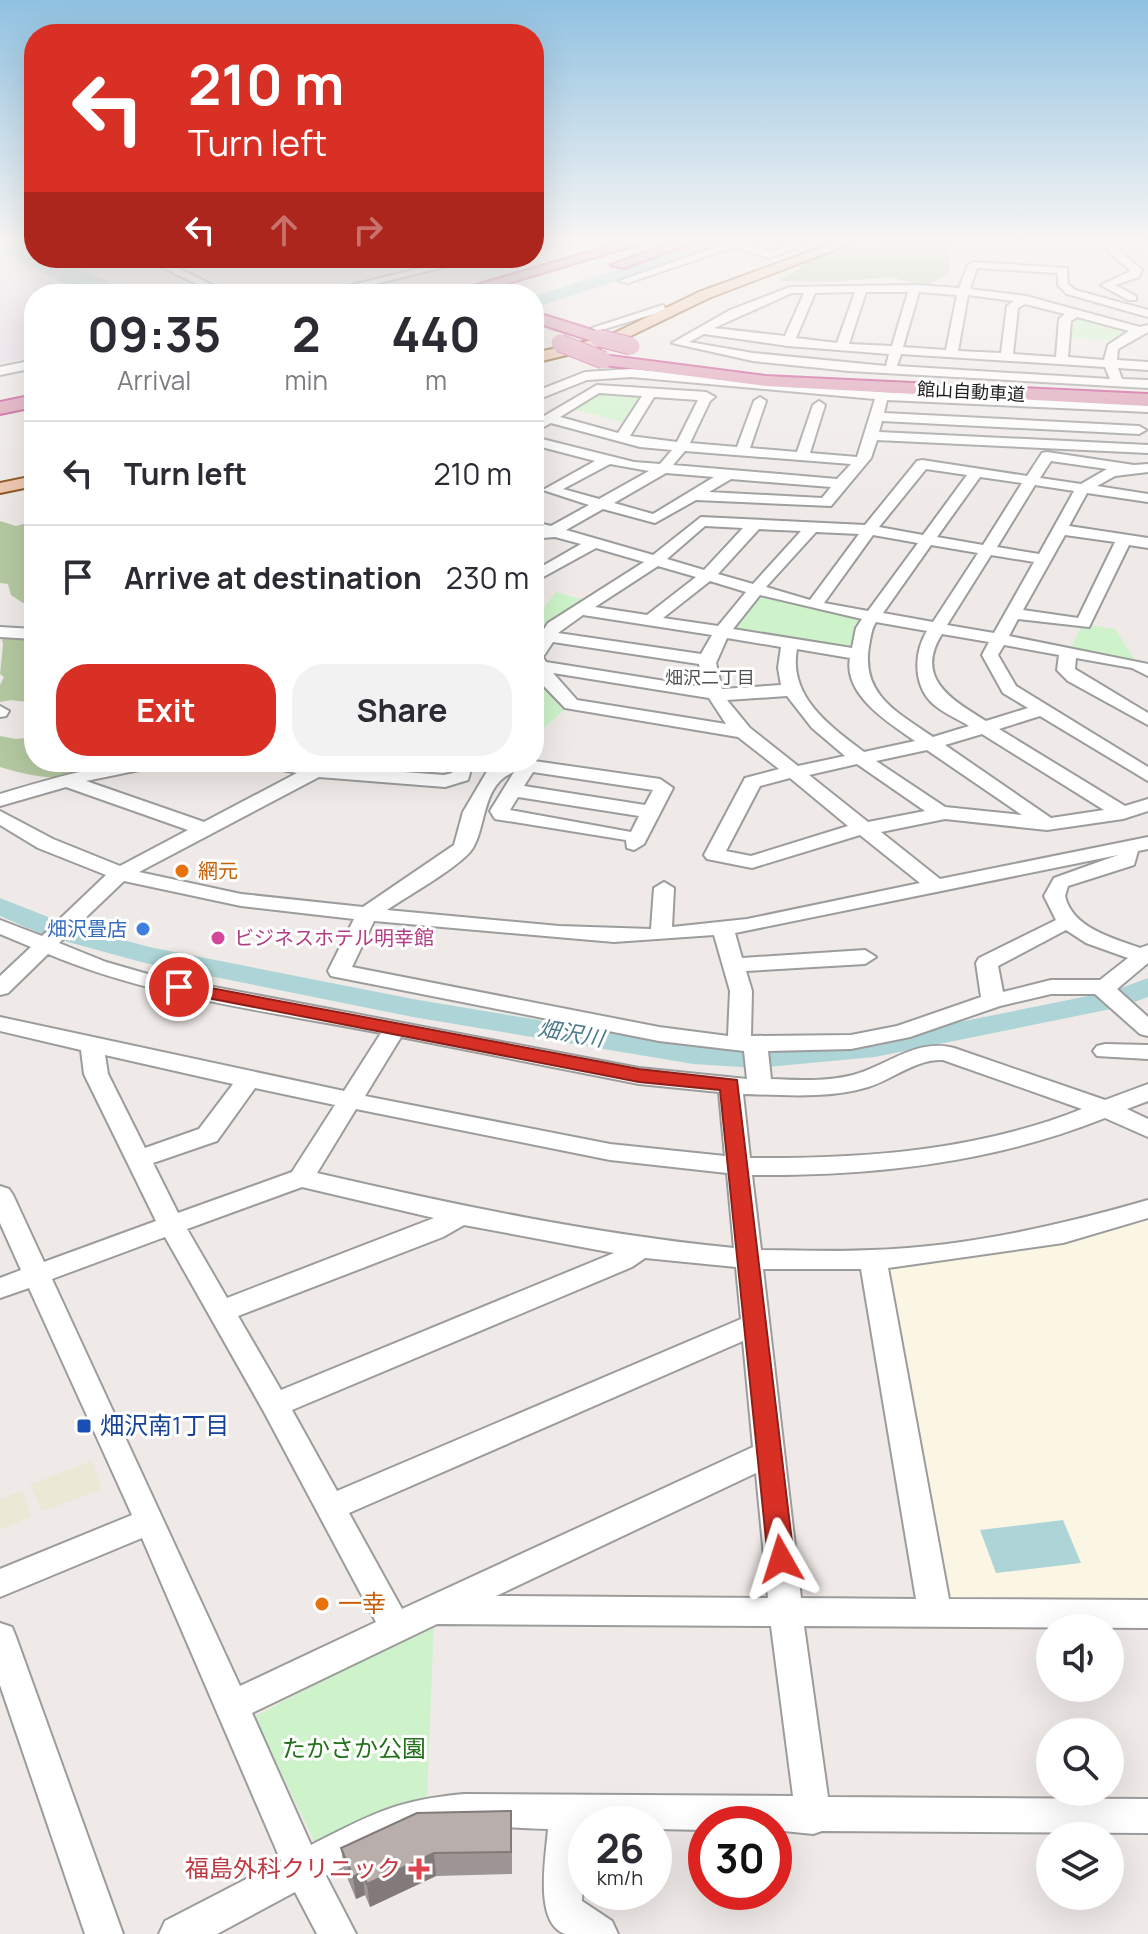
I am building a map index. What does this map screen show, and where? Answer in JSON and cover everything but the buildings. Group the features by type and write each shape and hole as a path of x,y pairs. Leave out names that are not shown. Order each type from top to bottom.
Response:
{"highway":[{"name":"館山自動車道","path":"545,332 560,343 603,360 765,381 1148,400"},
{"name":"館山自動車道","path":"607,332 631,346 821,371 1148,393"},
{"path":"0,391 24,386"},
{"path":"0,408 24,403"}],"main road":[{"path":"544,356 599,344 627,332"},
{"path":"0,488 24,483"}],"street":[{"path":"699,332 678,343 753,357 890,370 1148,384"},
{"path":"765,332 788,342 896,352 1148,366"},
{"path":"788,342 792,332"},
{"path":"842,347 847,332"},
{"path":"890,370 902,332"},
{"path":"951,355 955,332"},
{"path":"1006,359 1010,332"},
{"path":"1062,362 1064,332"},
{"path":"1115,382 1110,364 1112,348 1139,332"},
{"path":"0,371 24,366"},
{"path":"544,393 597,374 631,373 880,408 1148,408"},
{"path":"678,394 687,380"},
{"path":"544,423 597,389 713,397 663,469 544,536"},
{"path":"622,438 651,392"},
{"path":"742,452 761,401"},
{"path":"802,457 812,405 1139,430"},
{"path":"694,496 826,503 861,461 872,440 880,408"},
{"path":"872,440 1148,449 1130,408"},
{"path":"551,419 622,438 681,447 861,461"},
{"path":"872,440 976,472 1148,498"},
{"path":"544,444 605,461 663,469 841,484"},
{"path":"814,606 922,464 947,462 974,452"},
{"path":"544,454 555,456"},
{"path":"1123,813 938,699 926,680 923,662 927,644 1047,456 1132,469"},
{"path":"605,461 550,490 655,519 729,474"},
{"path":"1148,468 1102,476 1083,488 990,655 1009,689 1148,775"},
{"path":"976,472 864,628 858,654 862,681 875,702 928,744 1047,824"},
{"path":"1067,516 1148,514"},
{"path":"1067,516 1148,529"},
{"path":"1067,516 1124,540 1148,543"},
{"path":"544,642 554,626 656,561 701,521 869,530 1042,559"},
{"path":"649,621 707,576 756,523"},
{"path":"813,526 720,633 707,660 716,695 726,714 744,732 937,887"},
{"path":"544,529 814,606 1137,664 1148,671"},
{"path":"1012,613 1083,624 1124,540"},
{"path":"544,571 594,543"},
{"path":"579,609 858,654"},
{"path":"0,632 24,633"},
{"path":"548,636 707,660"},
{"path":"790,644 785,661 792,690 816,722 940,813"},
{"path":"1068,651 1066,670 1074,677 1148,720"},
{"path":"544,667 716,695 792,690"},
{"path":"544,673 571,704 744,732"},
{"path":"1042,710 928,744 752,782 714,855 717,858 752,862 865,828 940,813 964,812 1047,824 1123,813 1148,805"},
{"path":"523,772 500,811 502,815 629,839 653,812 663,788 660,785 544,768"},
{"path":"0,800 107,772"},
{"path":"0,988 118,875 313,772"},
{"path":"372,772 445,781 461,776 462,772"},
{"path":"496,772 480,796 463,848 367,914 339,965 339,971 659,1034 747,1044 851,1042 902,1032 993,1001 1051,987 1102,988 1122,977 1146,954 1067,923 1048,929 987,963 993,1001"},
{"path":"67,781 204,829"},
{"path":"512,790 653,812"},
{"path":"0,817 83,863 158,887 245,901 575,934 661,935 723,929 1137,845"},
{"path":"1067,923 1055,900 1057,886 1073,877 1127,861 1137,845"},
{"path":"661,935 664,888"},
{"path":"0,926 98,967 148,981 639,1076 730,1085 850,1084 936,1051 1109,1110 1148,1129"},
{"path":"723,929 736,965 747,1044 760,1086"},
{"path":"736,965 865,957"},
{"path":"1102,988 1148,1029"},
{"path":"0,1024 351,1101 611,1152 741,1166 825,1167 932,1157 1060,1129 1148,1092"},
{"path":"301,1178 396,1027"},
{"path":"92,1046 96,1074 172,1226 275,1405 395,1627"},
{"path":"1105,1051 1148,1052"},
{"path":"139,1159 208,1135 249,1079"},
{"path":"730,1085 786,1613 813,1817"},
{"path":"0,1288 301,1178 460,1215 640,1248 750,1259 873,1260 1063,1234 1148,1209"},
{"path":"0,1195 150,1521 304,1871 337,1934"},
{"path":"222,1311 434,1230 460,1215"},
{"path":"275,1405 595,1272 640,1248"},
{"path":"873,1260 935,1613"},
{"path":"330,1508 754,1325"},
{"path":"232,1706 771,1452"},
{"path":"0,1583 150,1521"},
{"path":"434,1610 1148,1614"},
{"path":"0,1637 104,1934"},
{"path":"178,1934 393,1822 421,1815 464,1811 813,1817 1148,1816"},
{"path":"566,1814 563,1910 599,1934"}],"shaded area":[{"path":"0,332 24,332 24,359 0,363"},
{"path":"1148,1217 1148,1605 951,1605 941,1594 886,1266"},
{"path":"92,1461 101,1490 42,1511 30,1484"},
{"path":"22,1491 31,1517 0,1530 0,1499"}],"green space":[{"path":"1071,332 1128,332 1112,340 1069,338"},
{"path":"602,390 643,393 627,423 572,409"},
{"path":"0,521 16,526 24,524 24,603 11,595 8,584 0,583"},
{"path":"556,592 591,602 553,626 544,650 544,607"},
{"path":"755,594 861,620 848,648 729,632"},
{"path":"1083,624 1115,629 1135,660 1070,649"},
{"path":"0,627 24,631 24,702 0,702 0,685 4,677 0,674 3,645"},
{"path":"544,673 571,704 544,728"},
{"path":"0,736 24,738 24,772 76,772 52,777 30,775 0,767"},
{"name":"たかさか公園","path":"434,1620 427,1798 317,1847 254,1717"}],"water":[{"path":"1063,1520 1081,1563 996,1573 980,1530"}],"waterway":[{"name":"畑沢川","path":"0,906 56,930 145,955 413,1008 693,1055 756,1059 875,1048 1121,998 1148,987"}],"place":[{"name":"網元","path":"182,871"},
{"name":"畑沢畳店","path":"143,929"},
{"name":"ビジネスホテル明幸館","path":"218,938"},
{"name":"畑沢南1丁目","path":"84,1426"},
{"name":"一幸","path":"322,1604"},
{"name":"福島外科クリニック","path":"419,1869"}],"district":[{"name":"畑沢二丁目","path":"710,678"}],"route":[{"path":"179,987 639,1076 730,1085 781,1559"}]}
